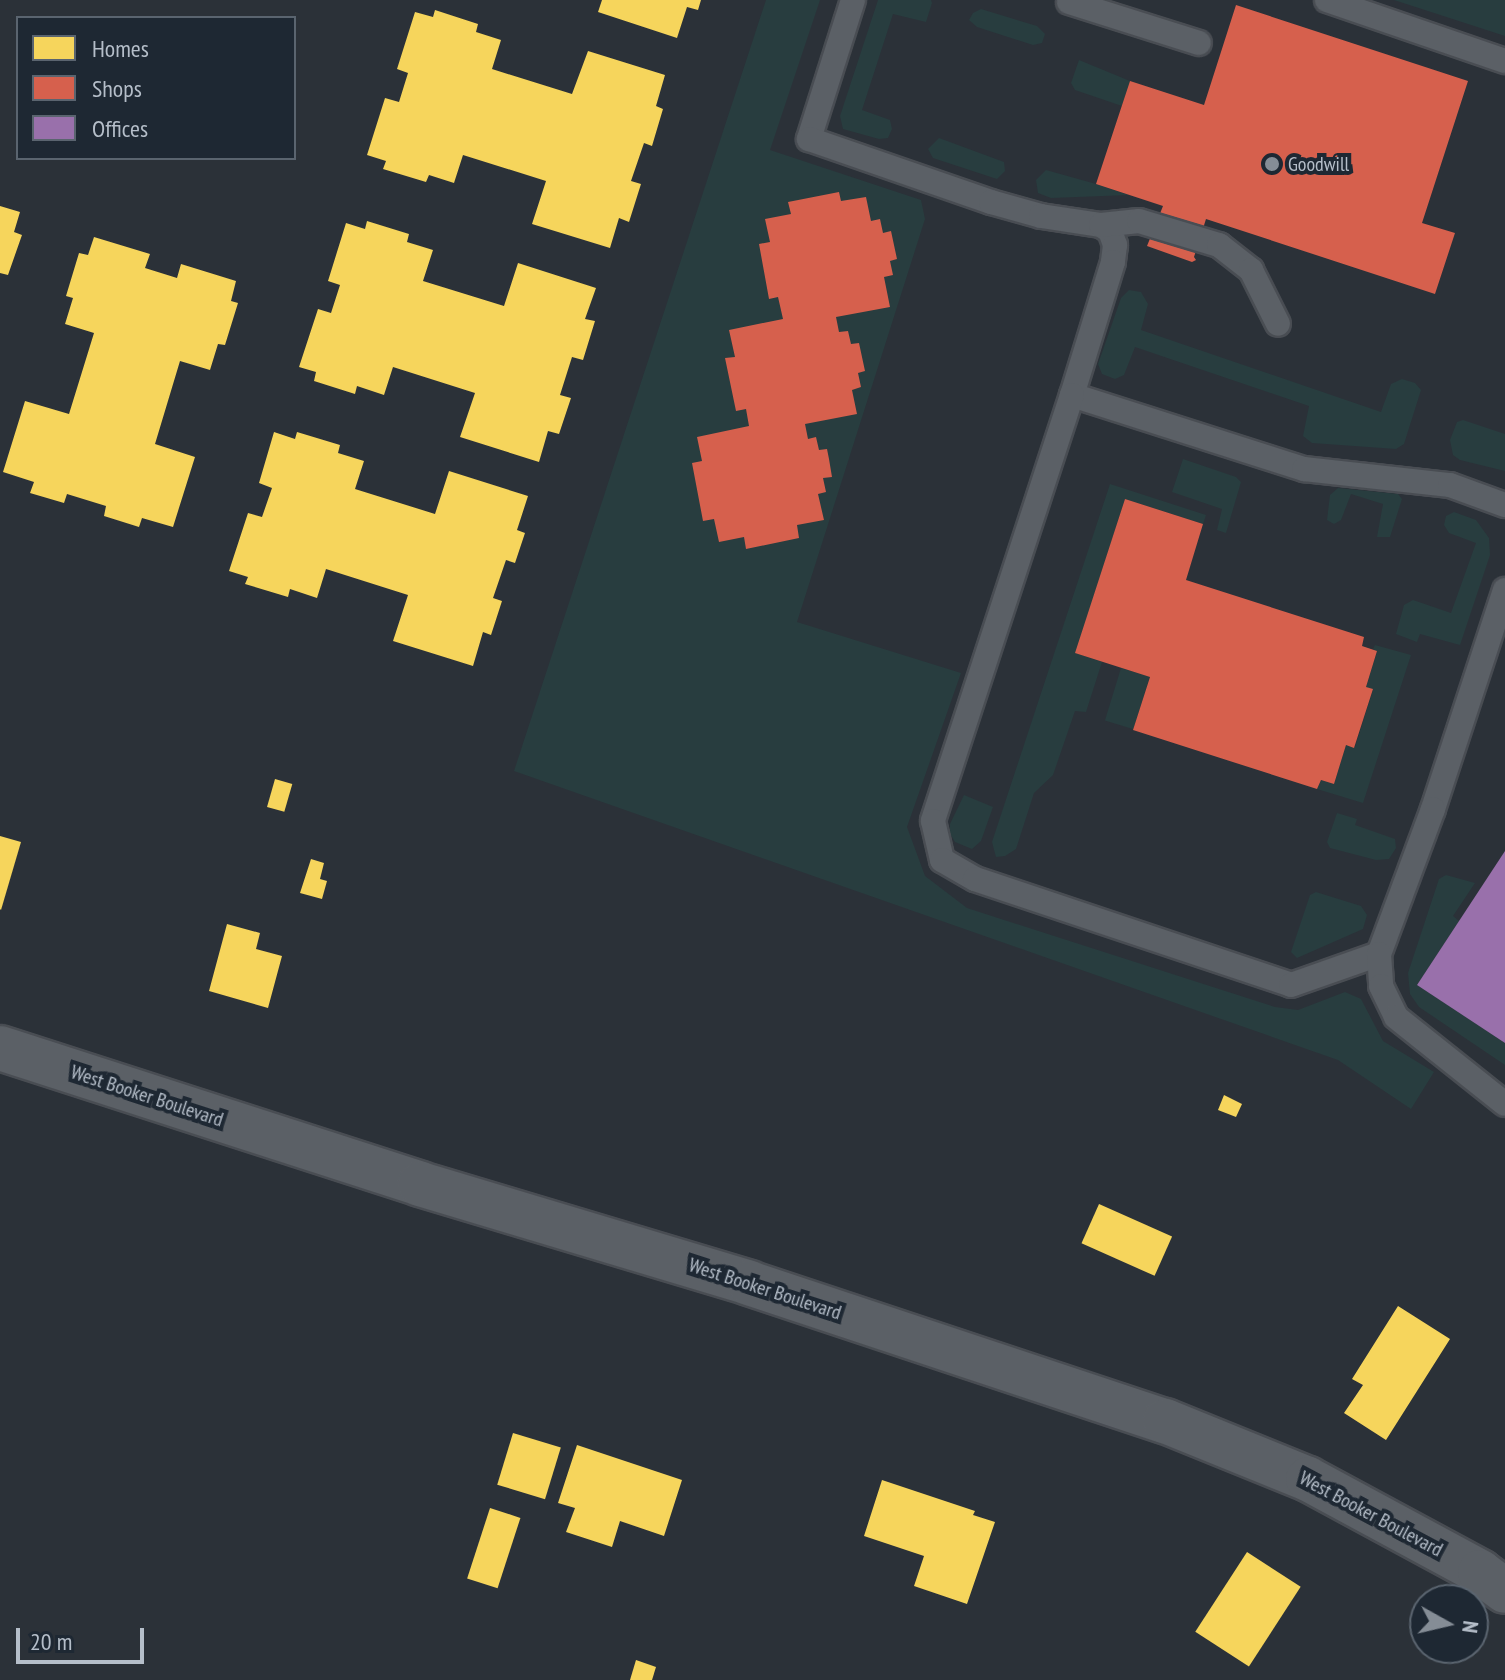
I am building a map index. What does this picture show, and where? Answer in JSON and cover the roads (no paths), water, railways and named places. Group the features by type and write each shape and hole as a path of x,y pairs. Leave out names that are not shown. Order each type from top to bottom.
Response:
{"street":[{"name":"West Booker Boulevard","path":"0,1048 420,1184 749,1283 1165,1421 1308,1479 1480,1572 1505,1591"}],"lane":[{"path":"853,0 809,139 991,202 1041,216 1101,225 1139,221 1219,245 1251,270 1278,324"},
{"path":"1327,0 1505,61"},
{"path":"1069,2 1199,43"},
{"path":"1101,225 1110,231 1115,245 1113,262 933,821 942,860 975,879 1291,985 1379,954"},
{"path":"1072,395 1304,469 1450,485 1505,505"},
{"path":"1505,590 1433,809 1379,954 1381,986 1396,1017 1505,1104"}],"place":[{"name":"Goodwill","path":"1272,164"}]}
